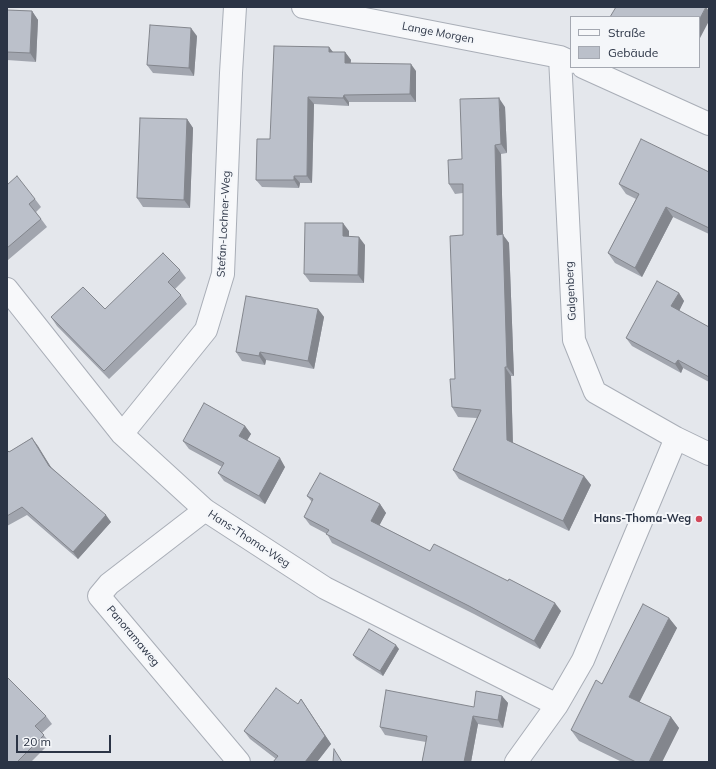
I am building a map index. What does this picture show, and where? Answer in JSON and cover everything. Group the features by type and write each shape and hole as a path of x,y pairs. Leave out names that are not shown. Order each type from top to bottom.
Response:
{"street":[{"name":"Stefan-Lochner-Weg","path":"122,434 206,330 223,274 230,73 235,7"},
{"name":"Lange Morgen","path":"303,7 566,59"},
{"name":"Galgenberg","path":"566,59 574,340 595,392 676,438 709,454"},
{"path":"585,68 709,124"},
{"name":"Hans-Thoma-Weg","path":"7,289 122,434 205,510 325,588 557,705"},
{"path":"516,762 557,705 583,660 676,438"},
{"name":"Panoramaweg","path":"205,510 109,584 100,596 239,762"}],"building":[{"path":"616,7 706,7 700,18 700,16 611,16"},
{"path":"7,10 32,11 30,53 7,52"},
{"path":"150,25 191,28 189,68 147,65"},
{"path":"274,46 329,47 329,52 345,52 345,63 411,64 410,94 344,95 343,98 308,97 307,176 294,176 294,180 256,180 257,139 270,139"},
{"path":"499,98 501,144 495,145 497,235 503,234 507,367 505,367 507,440 584,476 563,521 453,470 481,410 452,407 450,379 455,379 450,236 463,235 463,184 449,184 448,160 462,159 460,99"},
{"path":"140,118 187,119 184,200 137,198"},
{"path":"641,139 709,172 709,228 666,207 635,268 608,253 639,194 619,184"},
{"path":"17,176 35,199 29,204 41,219 7,248 7,185"},
{"path":"305,223 343,223 343,236 359,237 358,275 304,274"},
{"path":"163,253 180,270 168,282 181,295 104,371 51,317 83,287 105,309"},
{"path":"657,281 679,293 671,306 709,327 709,377 678,360 675,364 626,338"},
{"path":"246,296 318,309 308,361 260,352 259,356 236,352"},
{"path":"204,403 245,426 239,436 280,458 259,496 218,473 224,463 183,441"},
{"path":"32,438 49,466 106,515 73,552 22,507 7,516 7,450 9,452"},
{"path":"320,473 380,504 371,521 430,551 434,544 508,581 509,579 555,603 534,641 469,606 326,534 329,530 304,517 313,499 307,496"},
{"path":"643,604 669,618 629,697 671,717 649,762 636,762 571,730 596,680 602,684"},
{"path":"369,629 396,645 380,671 353,655"},
{"path":"7,677 46,716 35,726 44,735 17,762 7,762"},
{"path":"276,688 298,704 301,699 325,736 305,762 273,762 278,756 244,731"},
{"path":"386,690 474,707 476,691 502,696 498,720 473,716 464,762 422,762 427,736 380,727"},
{"path":"334,749 342,762 333,762"}],"place":[{"name":"Hans-Thoma-Weg","path":"699,519"}]}
